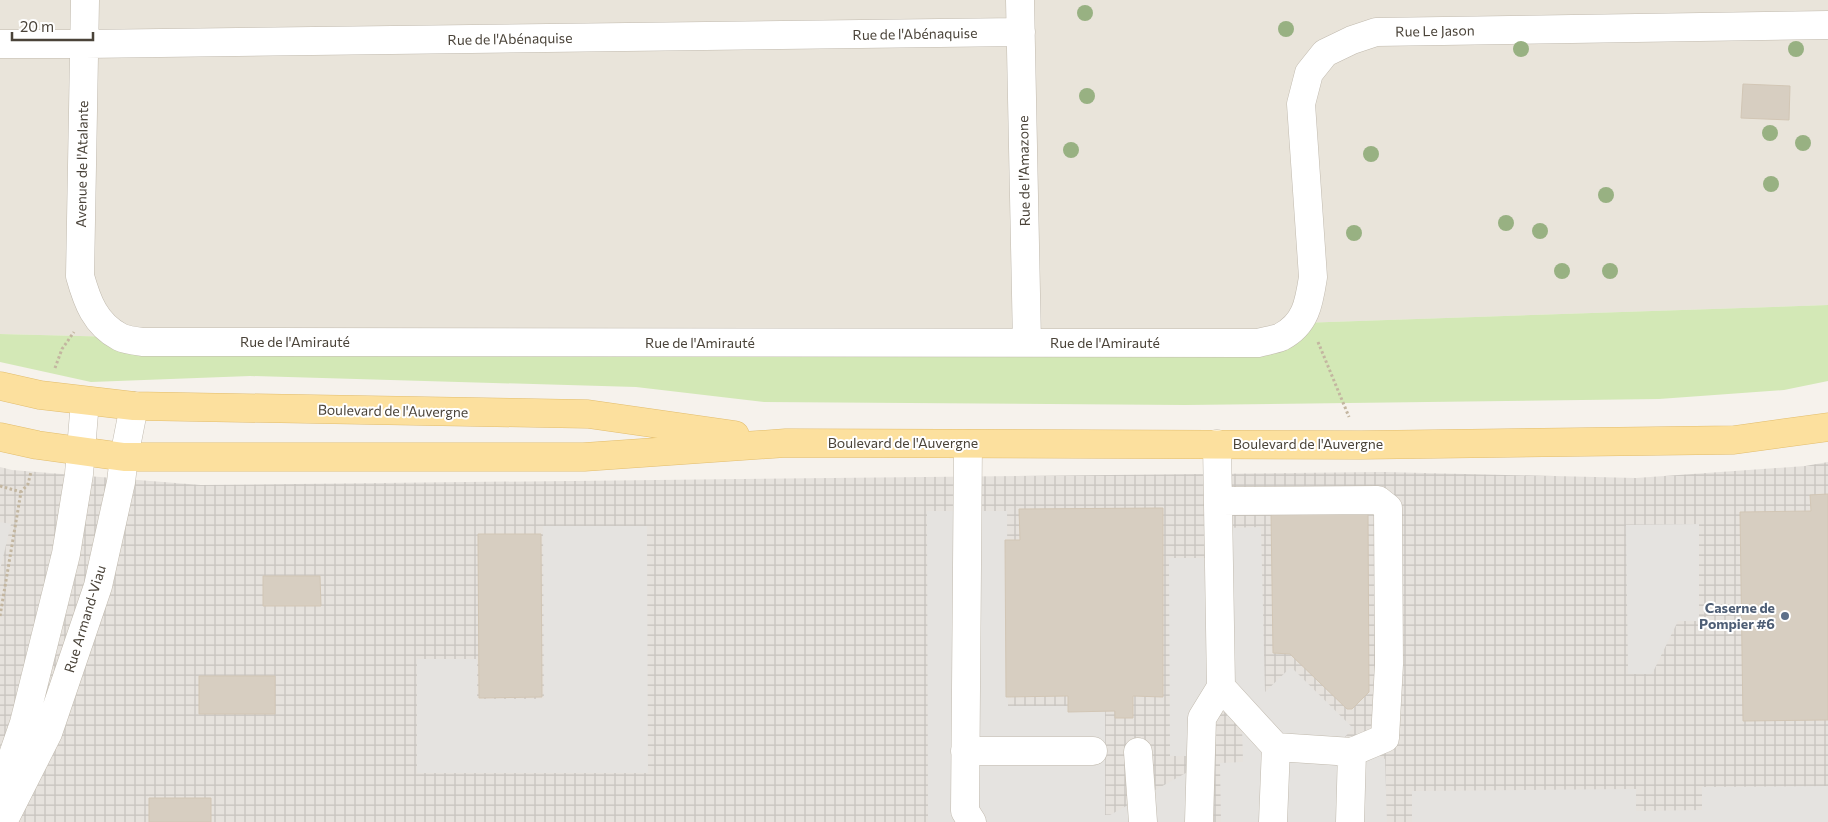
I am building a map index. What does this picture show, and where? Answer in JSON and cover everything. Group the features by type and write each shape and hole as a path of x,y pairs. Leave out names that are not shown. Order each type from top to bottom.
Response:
{"main road":[{"name":"Boulevard de l'Auvergne","path":"0,386 40,395 134,406 588,414 786,443"},
{"name":"Boulevard de l'Auvergne","path":"0,437 124,457 584,457 786,443 1361,445 1734,440 1828,427"}],"street":[{"name":"Avenue de l'Atalante","path":"86,0 80,276 87,302 97,318"},
{"name":"Rue de l'Amazone","path":"1020,0 1027,343"},
{"name":"Rue Le Jason","path":"1302,317 1309,301 1313,277 1302,104 1309,73 1325,53 1352,40 1376,32 1828,25"},
{"name":"Rue de l'Abénaquise","path":"0,44 1021,32"},
{"name":"Rue de l'Amirauté","path":"97,318 120,337 143,342 1258,343 1280,337 1302,317"},
{"path":"0,793 24,723 66,554 79,474 85,401"},
{"name":"Rue Armand-Viau","path":"3,822 48,733 98,586 134,406"},
{"path":"968,444 965,811 972,822"},
{"path":"1199,822 1202,718 1222,687 1217,444"},
{"path":"1218,501 1378,500 1388,508 1389,664 1385,738 1352,752 1276,747 1222,687"},
{"path":"1273,822 1276,747"},
{"path":"965,751 1093,751"},
{"path":"1138,752 1143,822"},
{"path":"1350,822 1352,752"}],"path":[{"path":"1302,317 1361,445"},
{"path":"54,372 55,364 70,336 97,318"},
{"path":"0,616 21,492 28,484"},
{"path":"0,486 21,492"}],"shaded area":[{"path":"0,0 1828,0 1828,305 1300,323 1281,337 120,337 0,334"},
{"path":"1828,462 1828,822 0,822 0,467 12,470 201,485 1384,472 1636,478 1805,466"},
{"path":"927,511 1007,511 1008,706 1070,706 1105,710 1105,815 1110,815 1193,769 1193,756 1170,756 1169,558 1210,558 1211,822 928,822"},
{"path":"0,522 11,524 0,570"},
{"path":"1699,524 1699,621 1678,621 1652,674 1628,674 1626,525"},
{"path":"543,526 647,526 648,773 417,773 417,659 477,659 477,699 544,699"},
{"path":"1261,527 1265,692 1291,667 1353,728 1343,739 1385,759 1387,822 1221,822 1220,763 1243,762 1242,725 1236,718 1227,718 1223,528"},
{"path":"1828,786 1828,822 1412,822 1412,791 1636,789 1636,811 1702,810 1702,787"}],"green space":[{"path":"1828,305 1828,381 1784,390 1659,399 1185,405 764,402 636,387 250,376 91,382 0,362 0,334 120,337 1258,343 1300,323"}],"building":[{"path":"1743,84 1790,86 1789,120 1741,118"},
{"name":"Caserne de Pompier #6","path":"1828,494 1828,720 1743,721 1740,512 1811,511 1810,495"},
{"path":"1163,508 1163,697 1133,696 1133,718 1115,718 1115,711 1068,712 1068,696 1006,697 1005,540 1020,540 1019,509"},
{"path":"1271,513 1368,513 1369,692 1352,709 1347,709 1290,654 1273,653"},
{"path":"478,534 541,534 542,697 479,698"},
{"path":"263,576 320,576 321,606 263,606"},
{"path":"199,676 275,676 275,714 199,714"},
{"path":"149,798 211,798 211,822 149,822"}],"place":[{"name":"Caserne de Pompier #6","path":"1785,616"}]}
